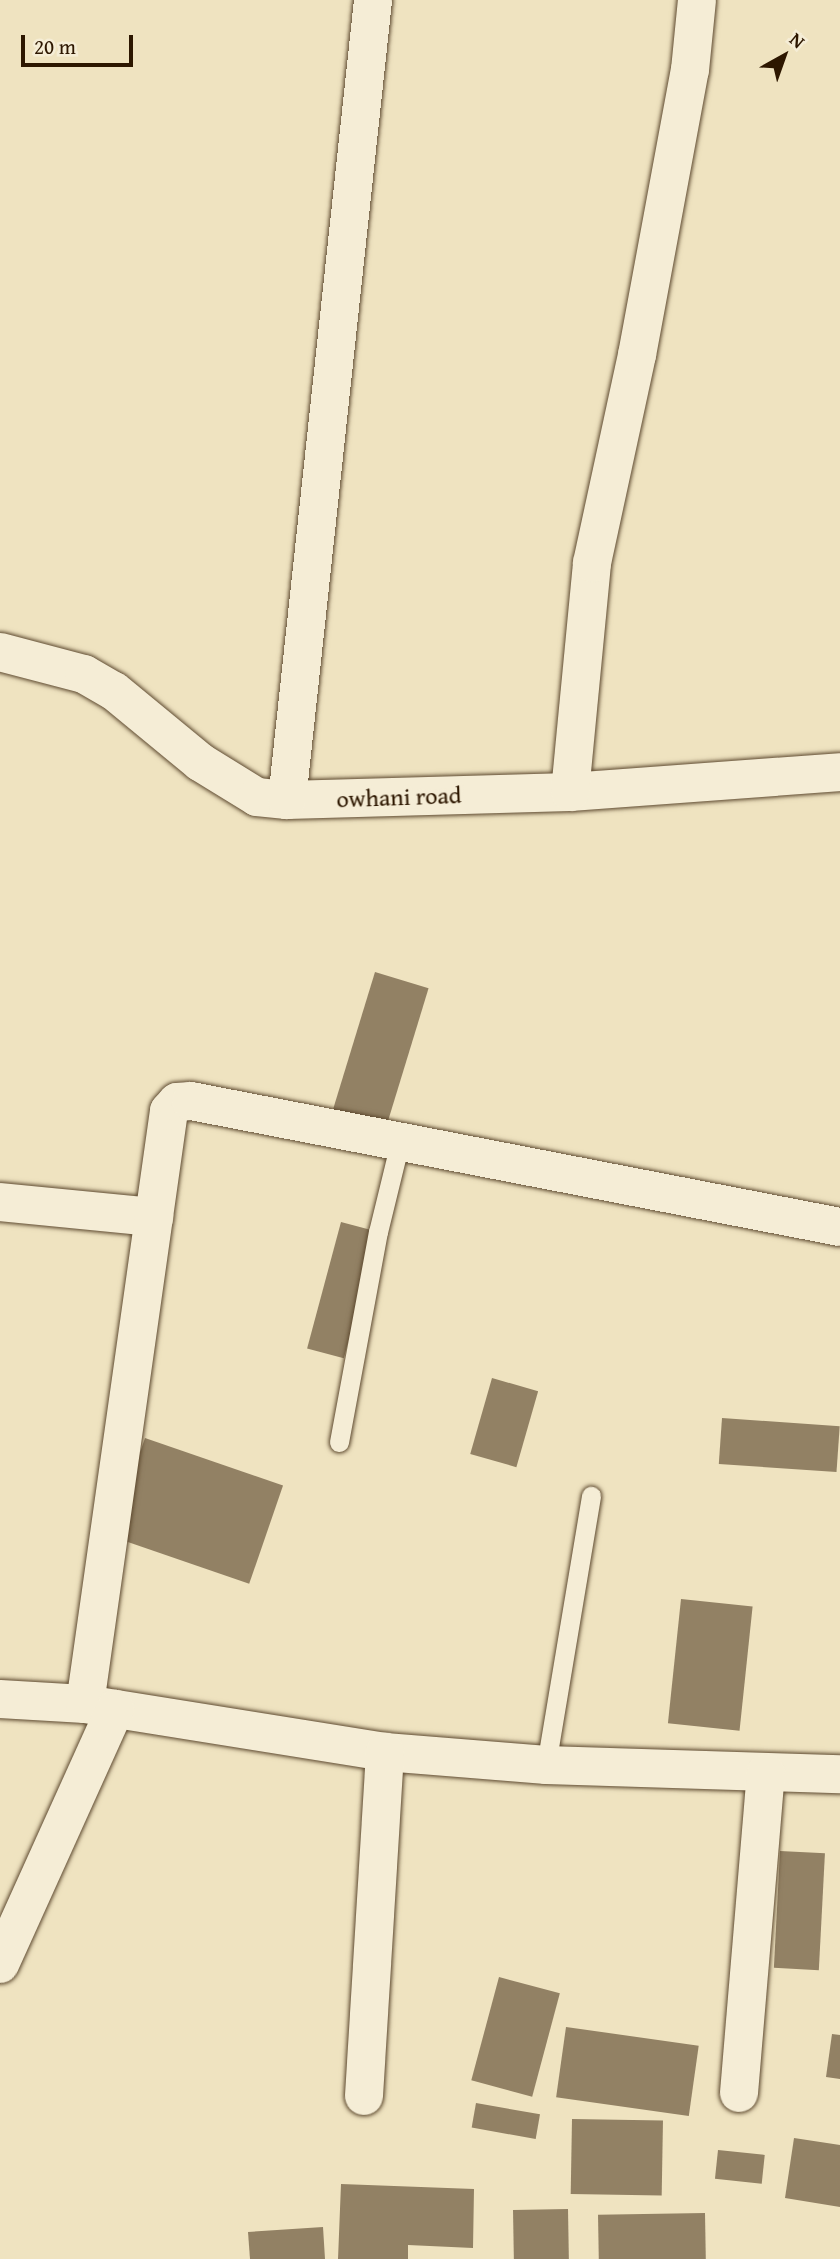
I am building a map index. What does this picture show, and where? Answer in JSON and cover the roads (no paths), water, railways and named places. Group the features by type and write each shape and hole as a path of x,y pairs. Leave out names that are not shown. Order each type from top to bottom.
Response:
{"street":[{"path":"286,800 373,0"},
{"path":"570,792 592,563 639,341 690,70 697,0"},
{"name":"owhani road","path":"0,652 84,674 114,691 242,791 286,800 570,792 840,772"},
{"path":"0,1964 100,1706 154,1217 169,1111 177,1102 840,1227"},
{"path":"0,1202 154,1217"},
{"path":"0,1699 100,1706 385,1752 546,1765 840,1774"},
{"path":"364,2096 385,1752"},
{"path":"738,2093 766,1773"}],"lane":[{"path":"339,1442 378,1232 400,1142"},
{"path":"546,1765 591,1496"}]}
